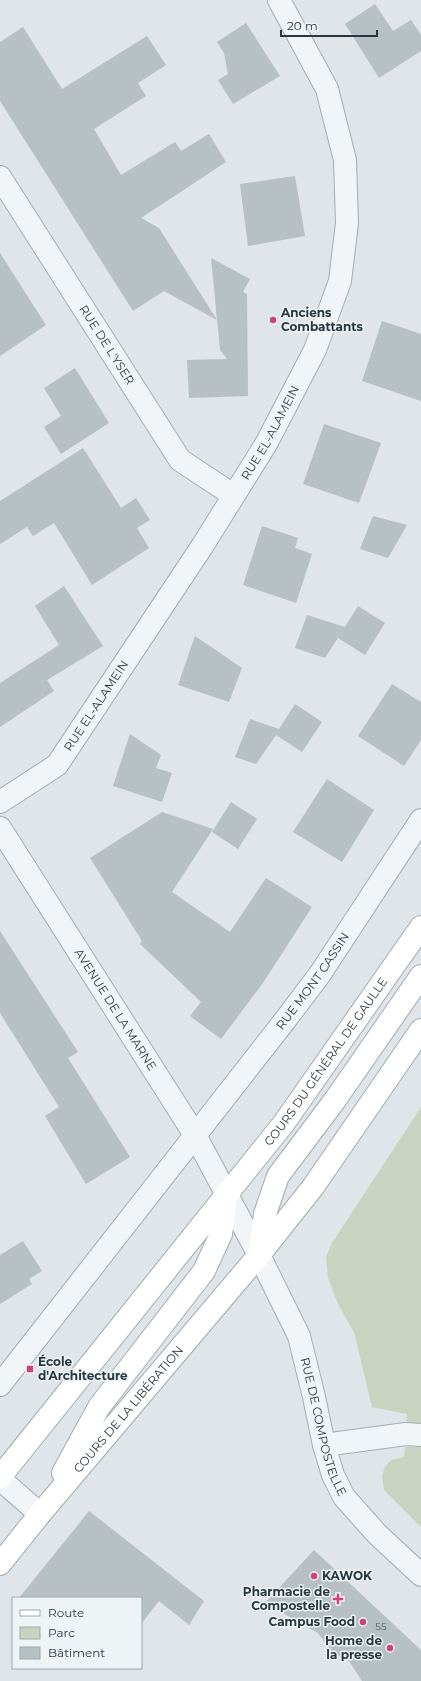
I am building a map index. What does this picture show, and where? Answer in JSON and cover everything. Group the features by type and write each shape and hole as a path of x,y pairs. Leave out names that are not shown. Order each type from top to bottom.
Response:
{"main road":[{"name":"COURS DU GÉNÉRAL DE GAULLE","path":"227,1193 288,1117 421,927"},
{"path":"259,1255 265,1214 278,1176 335,1100 421,976"},
{"path":"259,1255 313,1187 421,1030"},
{"path":"0,1478 227,1193"},
{"path":"40,1514 99,1407 204,1271 221,1234 227,1193"},
{"name":"COURS DE LA LIBÉRATION","path":"0,1564 40,1514 259,1255"}],"street":[{"name":"RUE EL-ALAMEIN","path":"0,802 57,765 203,545 266,444 315,350 340,282 347,223 345,160 327,89 280,0"},
{"name":"RUE DE L'YSER","path":"0,177 180,460 233,495"},
{"name":"RUE MONT CASSIN","path":"0,1385 320,974 421,820"},
{"name":"AVENUE DE LA MARNE","path":"0,828 195,1135 227,1193"},
{"name":"RUE DE COMPOSTELLE","path":"227,1193 299,1336 324,1445 333,1475 344,1497 377,1534 421,1575"},
{"path":"324,1445 406,1434 421,1435"},
{"path":"0,1478 40,1514"}],"green space":[{"path":"421,1107 421,1425 406,1424 407,1414 372,1407 354,1332 339,1306 328,1278 326,1257 332,1243"},
{"path":"405,1447 421,1447 421,1527 384,1490 382,1476 385,1467 391,1460 404,1457"}],"building":[{"path":"375,4 393,31 411,20 421,35 421,51 379,78 345,24"},
{"path":"246,23 280,76 233,104 218,80 228,74 224,53 217,42"},
{"path":"23,27 62,89 147,36 166,65 138,83 146,96 94,129 121,175 175,142 181,151 209,134 226,162 141,218 159,228 217,320 164,291 133,311 0,101 0,42"},
{"path":"295,176 305,236 248,246 240,184"},
{"path":"0,253 46,325 0,356"},
{"path":"211,258 250,279 243,292 247,294 248,396 189,398 187,360 227,359 220,350"},
{"path":"382,321 421,334 421,401 362,381"},
{"path":"75,368 109,423 61,454 44,427 61,416 44,388"},
{"path":"324,424 381,443 359,503 303,484"},
{"path":"83,448 121,508 136,498 150,520 137,528 149,548 92,585 54,523 33,536 27,527 0,544 0,501"},
{"path":"373,516 407,525 388,558 360,549"},
{"path":"262,526 298,538 295,548 312,554 296,603 243,585"},
{"path":"64,586 103,646 47,680 54,691 0,727 0,683 59,645 35,606"},
{"path":"358,606 385,623 365,655 338,638"},
{"path":"307,615 345,627 325,658 295,648"},
{"path":"195,636 242,668 229,702 178,685"},
{"path":"392,684 421,702 421,740 404,766 358,736"},
{"path":"295,704 322,722 302,752 276,735 256,764 235,757 250,719 279,729"},
{"path":"130,734 161,755 156,768 172,773 162,802 113,786"},
{"path":"327,779 374,810 342,862 293,832"},
{"path":"231,802 257,819 238,849 212,832"},
{"path":"162,812 213,829 172,892 230,932 266,878 312,907 263,983 221,1039 190,1016 201,1002 140,944 142,941 90,858"},
{"path":"0,931 78,1052 68,1058 130,1157 86,1184 45,1116 59,1107 0,1013"},
{"path":"23,1241 42,1271 29,1279 32,1284 0,1304 0,1255"},
{"path":"89,1511 204,1601 189,1625 159,1601 142,1623 142,1597 20,1597"},
{"path":"314,1550 421,1650 421,1681 362,1681 349,1661 331,1651 318,1633 265,1603"}],"place":[{"name":"Anciens Combattants","path":"273,320"},
{"name":"École d'Architecture","path":"30,1369"},
{"name":"KAWOK","path":"314,1576"},
{"name":"Pharmacie de Compostelle","path":"338,1599"},
{"name":"Campus Food","path":"363,1622"},
{"name":"Home de la presse","path":"390,1648"}]}
